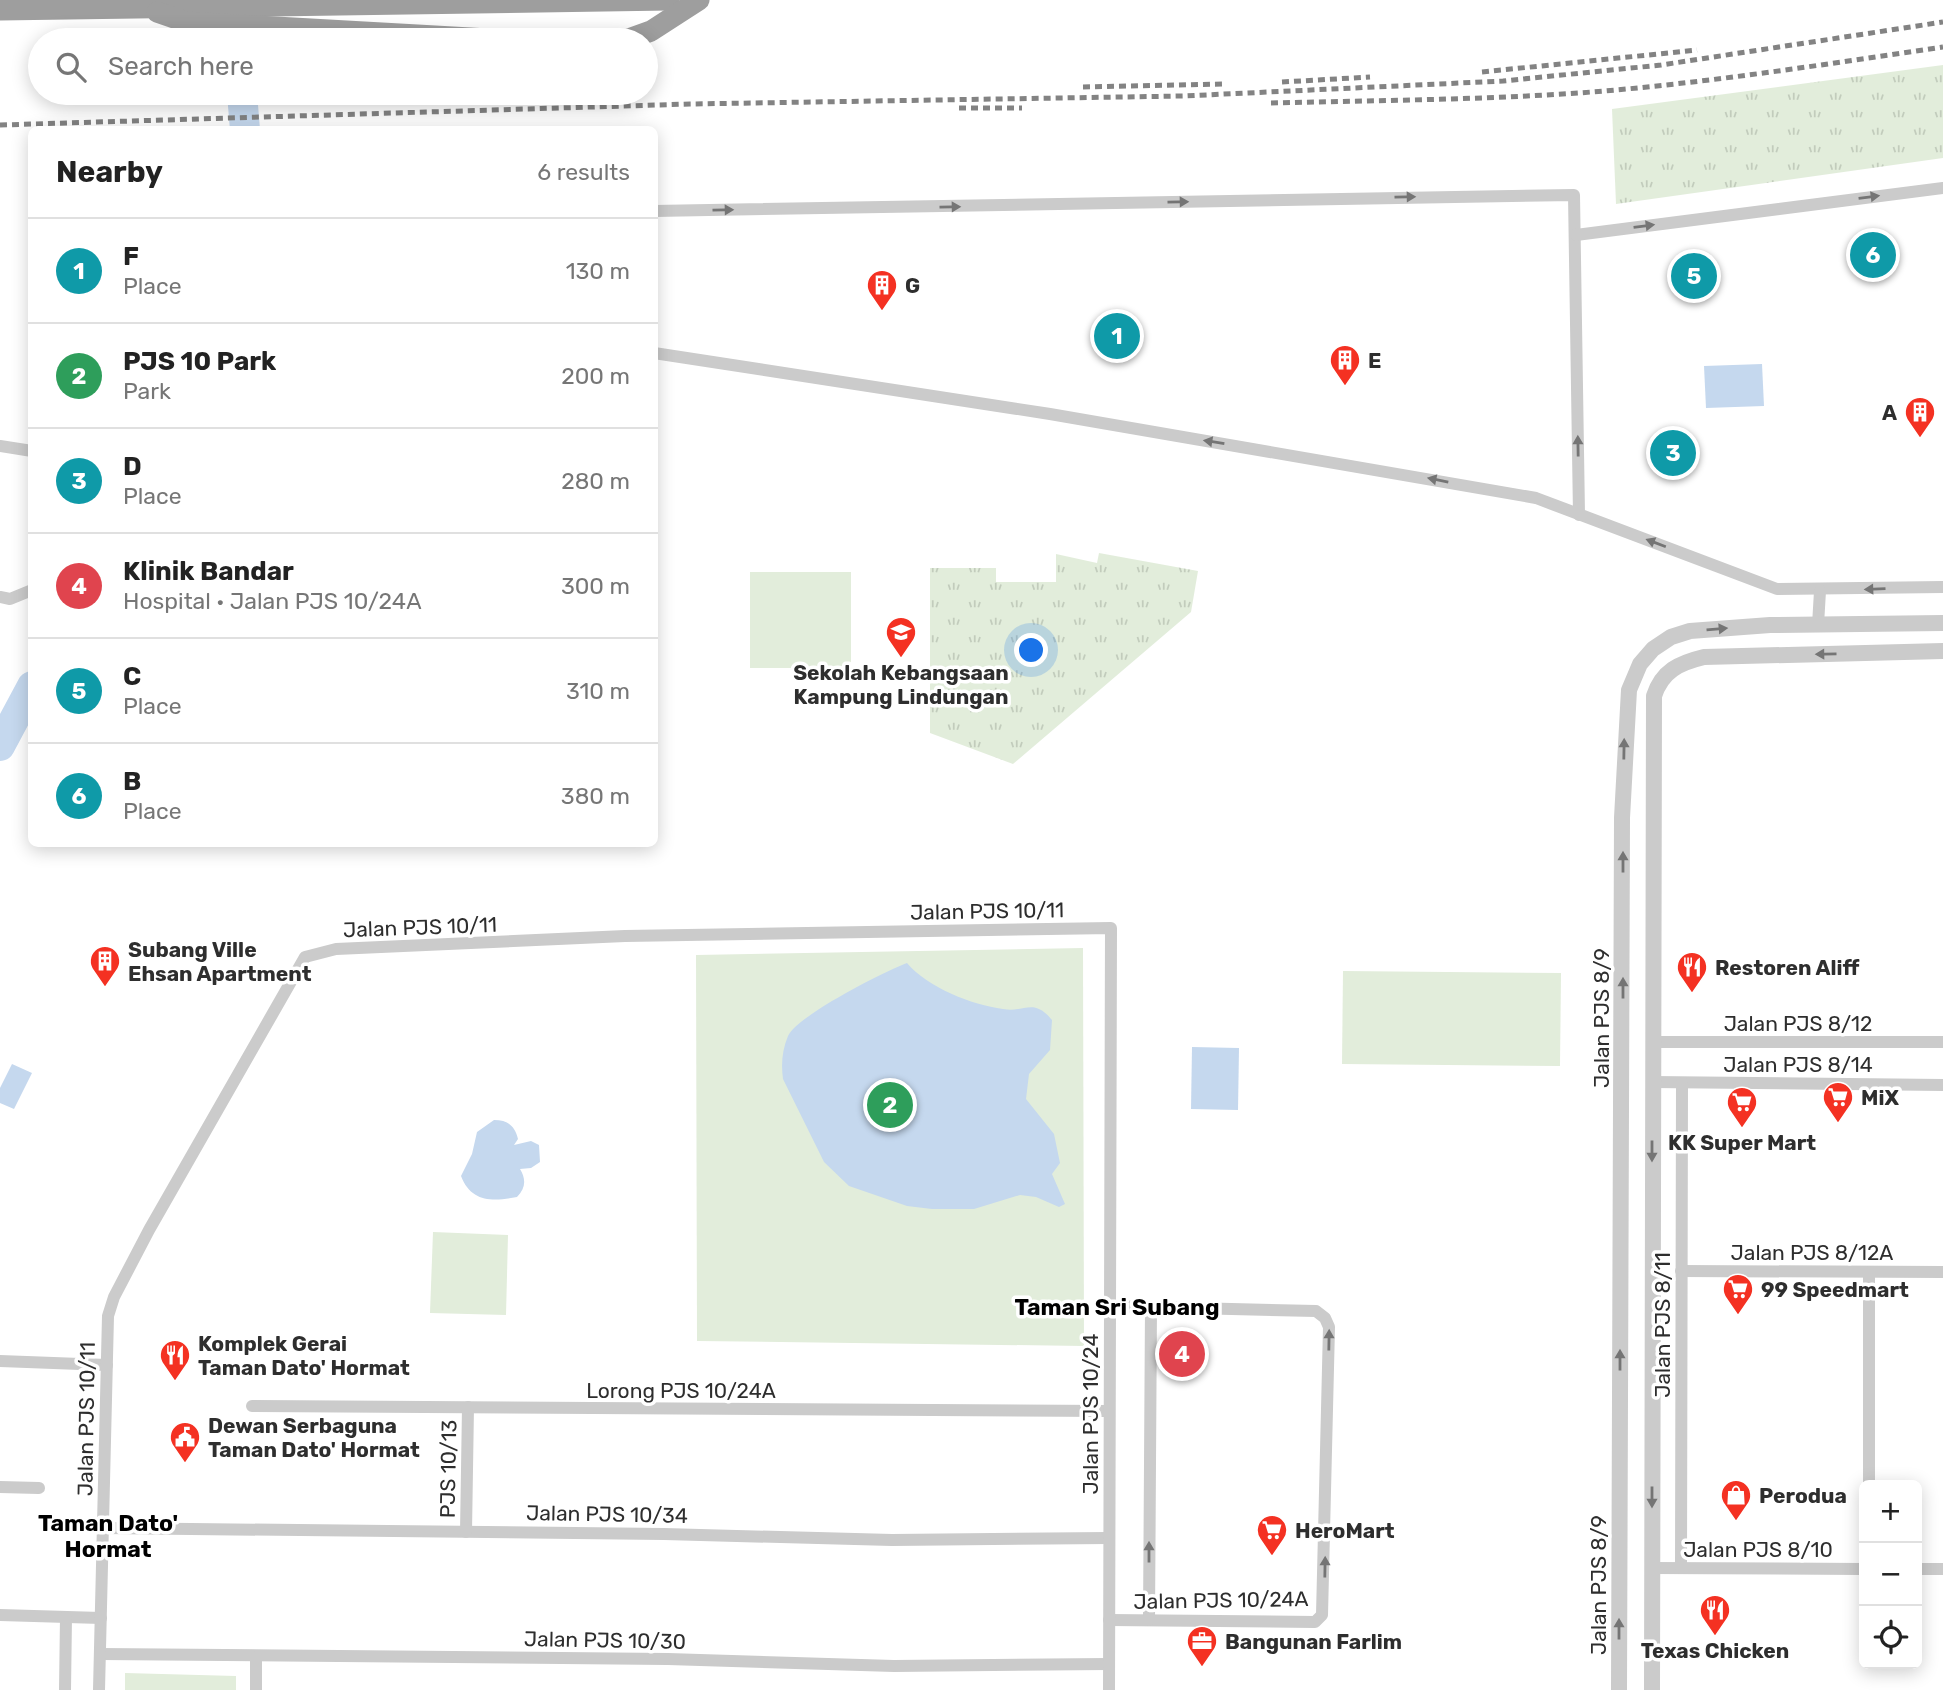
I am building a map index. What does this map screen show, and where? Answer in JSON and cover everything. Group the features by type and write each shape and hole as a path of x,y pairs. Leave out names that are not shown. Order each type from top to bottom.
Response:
{"highway":[{"path":"0,10 669,0"},
{"path":"656,28 699,0"},
{"path":"141,6 186,22 292,28"}],"street":[{"path":"1576,235 1943,188"},
{"path":"658,211 1574,195 1579,514"},
{"path":"658,353 1399,472 1536,498 1777,589 1820,591 1943,587"},
{"path":"0,446 28,451"},
{"path":"1818,625 1820,591"},
{"path":"0,597 10,599 28,593"},
{"name":"Jalan PJS 8/9","path":"1619,1690 1625,713 1633,676 1653,649 1671,637 1690,631 1943,623"},
{"path":"1651,1690 1654,696 1665,674 1683,662 1704,657 1943,651"},
{"path":"1633,676 1665,674"},
{"path":"1623,906 1655,906"},
{"name":"Jalan PJS 10/11","path":"99,1690 108,1316 114,1297 154,1221 305,957 336,949 625,936 1111,929"},
{"name":"Jalan PJS 10/24","path":"1108,1690 1111,929"},
{"name":"Jalan PJS 8/12","path":"1652,1042 1943,1042"},
{"name":"Jalan PJS 8/14","path":"1652,1082 1943,1085"},
{"name":"Jalan PJS 8/11","path":"1681,1568 1682,1083"},
{"name":"Jalan PJS 8/12A","path":"1681,1271 1943,1272"},
{"path":"1869,1480 1870,1272"},
{"name":"Jalan PJS 10/24A","path":"1109,1620 1315,1622 1322,1615 1329,1327 1325,1318 1316,1311 1110,1306"},
{"path":"1149,1620 1151,1307"},
{"path":"0,1362 107,1365"},
{"name":"Lorong PJS 10/24A","path":"252,1406 1110,1411"},
{"name":"PJS 10/13","path":"466,1532 468,1407"},
{"path":"0,1487 38,1488"},
{"name":"Jalan PJS 10/34","path":"103,1528 892,1540 1109,1538"},
{"name":"Jalan PJS 8/10","path":"1651,1568 1859,1569"},
{"path":"1922,1569 1943,1569"},
{"path":"0,1615 101,1618"},
{"path":"65,1690 66,1617"},
{"name":"Jalan PJS 10/30","path":"100,1654 668,1659 894,1666 1109,1664"},
{"path":"256,1657 256,1690"}],"green space":[{"path":"1943,65 1943,158 1616,204 1612,109"},
{"path":"1099,553 1198,571 1191,612 1013,764 930,733 930,568 996,568 996,582 1056,582 1056,554 1097,563"},
{"path":"750,572 851,572 851,668 750,668"},
{"path":"1083,948 1084,1346 697,1341 696,955"},
{"path":"1343,971 1561,973 1560,1066 1342,1064"},
{"path":"433,1232 508,1235 506,1315 430,1313"},
{"path":"125,1673 236,1676 236,1690 125,1690"}],"water":[{"path":"1762,364 1764,406 1706,408 1704,366"},
{"path":"907,963 926,980 951,994 978,1004 1003,1009 1034,1007 1052,1020 1050,1050 1029,1074 1026,1099 1054,1134 1060,1163 1052,1174 1065,1204 1059,1207 1036,1197 1020,1195 974,1209 907,1206 849,1186 824,1162 783,1079 782,1058 788,1036 795,1027 823,1006"},
{"path":"1192,1047 1239,1048 1238,1110 1191,1109"},
{"path":"12,1064 32,1073 14,1109 0,1103 0,1088"},
{"path":"494,1120 503,1121 513,1127 518,1139 514,1145 531,1141 539,1145 540,1162 531,1168 520,1169 524,1183 517,1197 483,1198 470,1191 461,1176 472,1154 477,1132"}],"waterway":[{"path":"243,105 245,126"},
{"path":"0,746 28,694"}],"railway":[{"path":"658,105 1183,96 1503,81 1661,65 1943,22"},
{"path":"1271,103 1487,98 1616,90 1739,76 1943,47"},
{"path":"1482,72 1697,50"},
{"path":"1282,82 1370,77"},
{"path":"1083,87 1223,84"},
{"path":"0,125 657,105"},
{"path":"959,108 1022,108"}],"place":[{"name":"B","path":"1873,255"},
{"name":"C","path":"1694,276"},
{"name":"G","path":"882,312"},
{"name":"F","path":"1117,336"},
{"name":"E","path":"1345,387"},
{"name":"A","path":"1920,439"},
{"name":"D","path":"1673,453"},
{"name":"Sekolah Kebangsaan Kampung Lindungan","path":"901,659"},
{"name":"Subang Ville Ehsan Apartment","path":"105,988"},
{"name":"Restoren Aliff","path":"1692,994"},
{"name":"PJS 10 Park","path":"890,1105"},
{"name":"MiX","path":"1838,1124"},
{"name":"KK Super Mart","path":"1742,1129"},
{"name":"99 Speedmart","path":"1738,1316"},
{"name":"Klinik Bandar","path":"1182,1354"},
{"name":"Komplek Gerai Taman Dato' Hormat","path":"175,1382"},
{"name":"Dewan Serbaguna Taman Dato' Hormat","path":"185,1464"},
{"name":"Perodua","path":"1736,1522"},
{"name":"HeroMart","path":"1272,1557"},
{"name":"Texas Chicken","path":"1715,1637"},
{"name":"Bangunan Farlim","path":"1202,1668"}],"district":[{"name":"Taman Sri Subang","path":"1117,1307"},
{"name":"Taman Dato' Hormat","path":"108,1536"}]}
